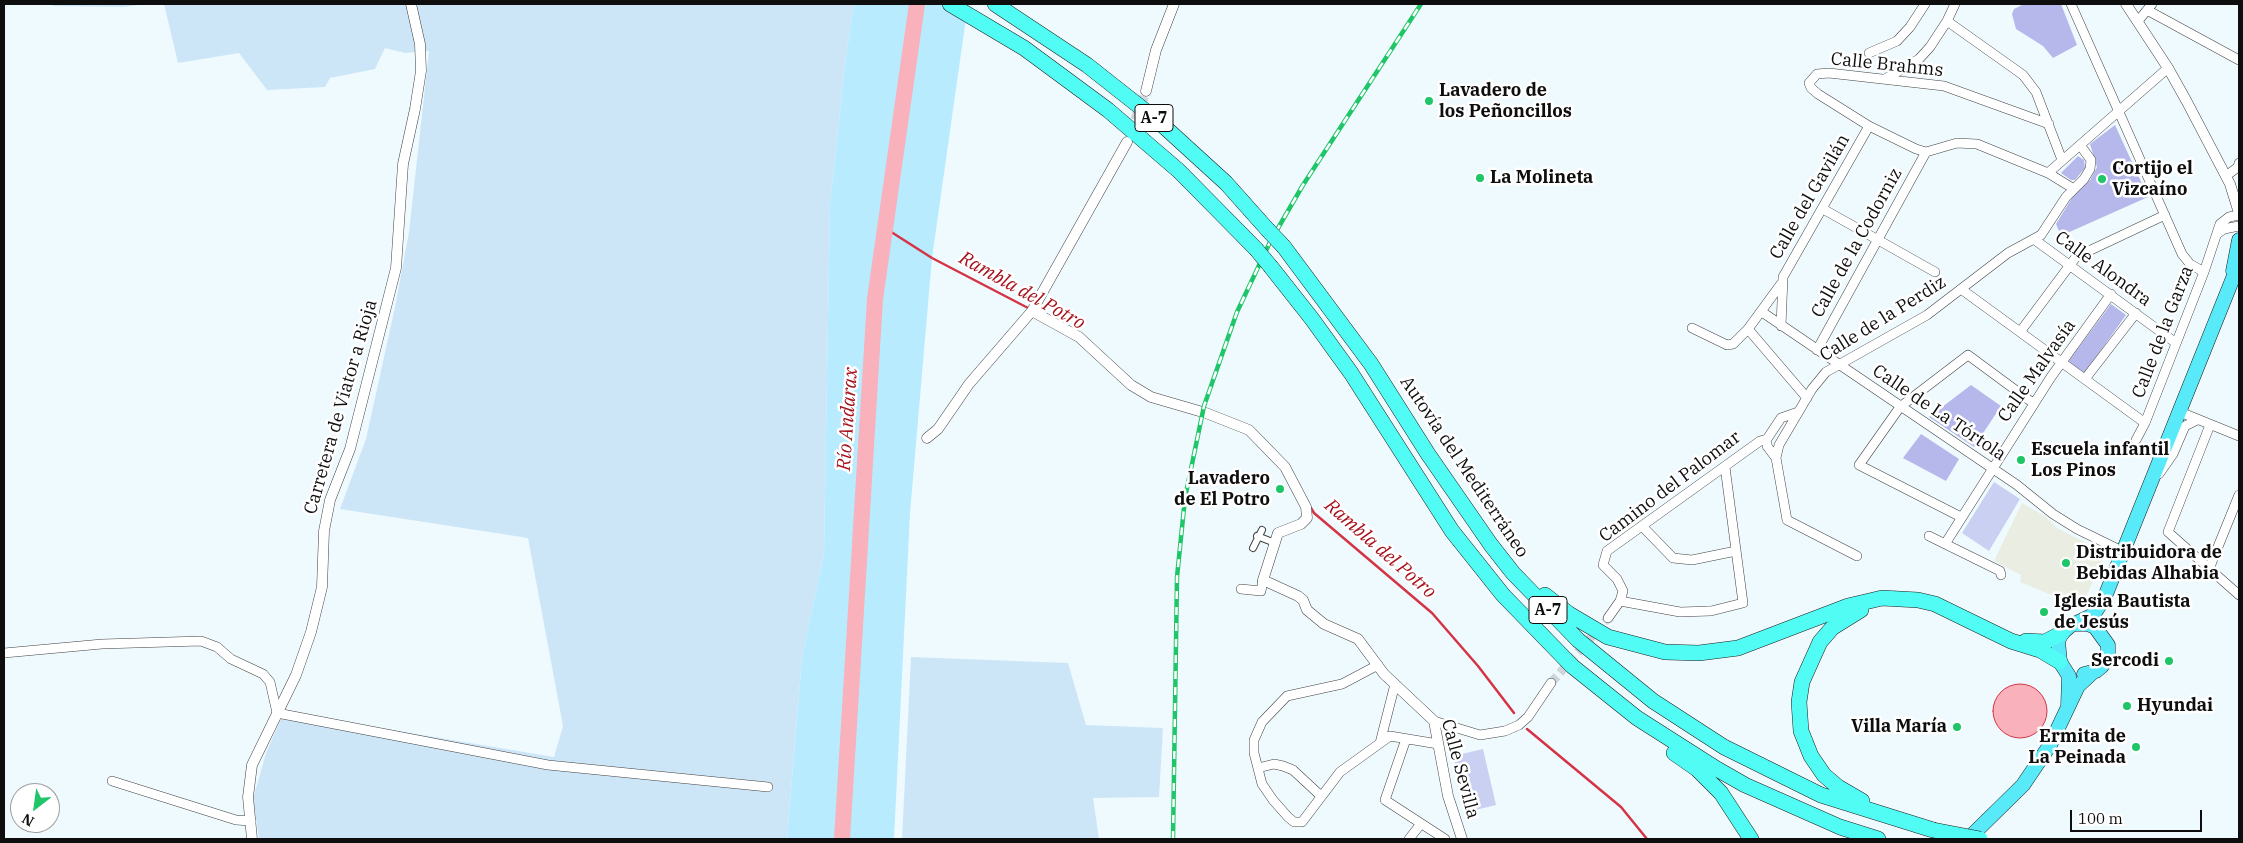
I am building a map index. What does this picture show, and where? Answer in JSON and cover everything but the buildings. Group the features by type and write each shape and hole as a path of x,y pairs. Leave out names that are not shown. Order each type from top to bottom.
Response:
{"highway":[{"name":"A-7","path":"950,4 1024,48 1080,88 1142,138 1191,182 1256,249 1312,319 1351,373 1432,502 1481,568 1514,608 1572,666 1637,718 1745,785 1840,827 1878,839"},
{"name":"Autovía del Mediterráneo","path":"995,4 1088,65 1158,121 1226,183 1284,247 1371,364 1466,510 1514,573 1578,640 1621,676 1688,725 1724,747 1821,794 1904,822 1980,839"},
{"path":"2226,294 2239,240"},
{"path":"2002,636 2030,642 2045,642 2093,615 2099,609 2153,482 2239,263"},
{"path":"1514,573 1533,584 1569,614 1608,637 1665,652 1698,653 1738,648 1848,606 1882,598 1901,598 1935,604 2011,641 2040,650 2078,675 2092,673"},
{"path":"2105,638 2103,620 2109,589"},
{"path":"1901,598 1871,605 1851,615 1832,628 1820,642 1810,660 1802,682 1798,702 1802,731 1811,756 1824,775 1855,798 1883,809 1904,822"},
{"path":"1968,839 2023,785 2050,745 2078,686 2102,666 2108,655 2108,645 2100,630 2088,624 2066,630 2057,648 2070,685 2068,706"},
{"path":"1637,718 1655,739 1697,769 1721,793 1751,839"}],"street":[{"name":"Carretera de Viator a Rioja","path":"252,839 248,797 252,765 296,674 311,632 322,587 324,531 330,500 350,449 396,268 403,164 416,109 421,71 420,44 411,4"},
{"path":"1146,91 1156,50 1174,4"},
{"path":"1869,53 1896,42 1910,27 1925,4"},
{"path":"1884,79 1919,59 1930,47 1947,21 1954,4"},
{"path":"2071,4 2182,254 2190,264 2204,272"},
{"path":"2126,4 2168,68 2228,180 2239,214"},
{"path":"2138,21 2150,7 2239,60"},
{"path":"1947,21 2023,75 2036,92 2062,160"},
{"path":"2048,173 2168,68"},
{"name":"Calle Brahms","path":"1868,126 1818,94 1810,88 1809,82 1817,74 1829,73 1944,86 2049,124"},
{"path":"1868,126 1926,152 1956,143 1977,144 2048,173 2074,189"},
{"name":"Calle del Gavilán","path":"1692,328 1727,345 1733,344 1748,330 1781,284 1868,126"},
{"path":"927,438 938,429 969,384 1032,311 1127,142"},
{"name":"Calle de la Perdiz","path":"1776,458 1779,445 1818,380 1838,364 1905,329 2008,253 2035,240 2041,235 2066,197 2084,179 2091,160 2080,145"},
{"name":"Calle de la Codorniz","path":"1817,350 1926,152"},
{"path":"2228,180 2239,163"},
{"path":"2228,180 2239,191"},
{"name":"Calle de la Perdiz","path":"1823,210 1934,272"},
{"name":"Calle de la Garza","path":"2136,440 2145,423 2204,272 2220,224 2229,217 2239,214"},
{"path":"2020,332 2076,257 2165,215"},
{"path":"2217,234 2224,229 2239,226"},
{"name":"Calle Alondra","path":"2035,240 2176,343"},
{"name":"Calle del Gavilán","path":"1781,284 1781,326"},
{"path":"1961,289 2145,423"},
{"name":"Calle Malvasía","path":"1945,544 2033,403 2061,361 2111,294"},
{"path":"1032,311 1079,337 1131,385 1151,397 1203,412 1249,430 1285,467 1306,507 1307,518 1301,524 1278,533 1261,591 1241,589"},
{"name":"Calle de La Tórtola","path":"1762,312 1991,468 2069,524 2124,552"},
{"path":"2085,379 2136,313"},
{"path":"1748,330 1807,398"},
{"path":"1961,517 1859,465 1900,407 1968,355 2033,403"},
{"name":"Camino del Palomar","path":"1776,458 1766,446 1767,439 1781,418 1798,412"},
{"path":"2180,412 2239,436"},
{"path":"2153,482 2173,454 2185,426 2197,420"},
{"path":"2210,425 2168,532 2238,592"},
{"name":"Camino del Palomar","path":"1620,601 1623,591 1617,579 1603,565 1604,556 1607,551 1760,441 1767,439"},
{"path":"1776,458 1787,520 1857,556"},
{"path":"1608,618 1620,601 1680,612 1711,611 1743,603 1725,467"},
{"path":"2209,569 2239,495"},
{"path":"1642,526 1673,558 1692,560 1736,550"},
{"path":"1252,548 1259,533 1275,543"},
{"path":"1929,536 2000,571 2001,575"},
{"name":"Calle Sevilla","path":"1264,580 1298,596 1303,600 1307,610 1324,624 1358,639 1395,684 1434,721 1448,796 1462,839"},
{"path":"4,653 102,644 200,640 217,647 238,663 263,674 270,682 277,713 548,764 768,787"},
{"path":"1378,665 1342,684 1287,696 1262,722 1257,731 1254,753 1262,784 1288,817 1294,822 1302,822 1349,763 1390,736 1438,744"},
{"path":"1434,721 1480,735 1505,731 1519,725 1528,717 1551,683"},
{"path":"1380,743 1395,684"},
{"path":"1406,739 1385,800 1420,825 1445,839"},
{"path":"1258,768 1274,764 1288,768 1321,796"},
{"path":"112,781 236,820 251,821"},
{"path":"1409,839 1420,825"}],"shaded area":[{"path":"49,4 146,4 124,7 54,6"},
{"path":"164,4 854,4 846,56 830,204 824,553 802,658 787,839 259,839 253,799 266,753 284,712 554,757 563,726 528,538 340,509 366,439 395,307 409,232 429,51 405,53 385,48 375,69 330,78 325,87 267,90 239,53 178,63"},
{"path":"2024,4 2061,4 2077,45 2053,58 2043,46 2016,29 2012,14 2014,9"},
{"path":"2115,125 2148,197 2065,234 2059,231 2056,224 2075,193 2090,180 2097,167 2090,144"},
{"path":"2078,156 2084,160 2085,168 2075,180 2071,180 2061,173"},
{"path":"2111,304 2126,315 2084,374 2068,362"},
{"path":"1971,385 2001,406 1974,447 1929,417"},
{"path":"1921,434 1959,459 1946,481 1903,458"},
{"path":"1994,482 2020,499 1989,551 1962,533"},
{"path":"2022,503 2046,517 2057,528 2106,553 2081,607 2020,582 2021,575 1994,561"},
{"path":"911,657 1068,663 1086,725 1163,728 1159,797 1093,798 1099,839 902,839"},
{"path":"2015,684 2025,684 2035,688 2043,696 2047,711 2043,726 2035,734 2025,738 2015,738 2005,734 1997,726 1993,716 1993,706 1997,696 2005,688"},
{"path":"1483,749 1496,805 1467,812 1453,756"}],"sand":[{"path":"854,4 968,4 932,258 910,513 894,839 787,839 802,658 824,553 830,204 846,56"}],"waterway":[{"name":"Río Andarax","path":"842,839 875,299 917,4"},
{"name":"Rambla del Potro","path":"885,228 932,258 1030,309"},
{"name":"Rambla del Potro","path":"1311,508 1314,513 1432,613 1478,666 1514,713"},
{"name":"Rambla del Potro","path":"1527,729 1621,807 1647,839"}],"tunnel":[{"path":"1130,134 1146,91"},
{"path":"1551,683 1608,618"}],"railway":[{"path":"1173,839 1177,577 1185,498 1204,406 1237,312 1270,242 1303,185 1421,4"}],"place":[{"name":"Lavadero de los Peñoncillos","path":"1429,101"},
{"name":"La Molineta","path":"1480,178"},
{"name":"Cortijo el Vizcaíno","path":"2102,179"},
{"name":"Escuela infantil Los Pinos","path":"2021,460"},
{"name":"Lavadero de El Potro","path":"1280,489"},
{"name":"Distribuidora de Bebidas Alhabia","path":"2066,563"},
{"name":"Iglesia Bautista de Jesús","path":"2044,612"},
{"name":"Sercodi","path":"2169,661"},
{"name":"Hyundai","path":"2127,706"},
{"name":"Villa María","path":"1957,727"},
{"name":"Ermita de La Peinada","path":"2136,747"}]}
